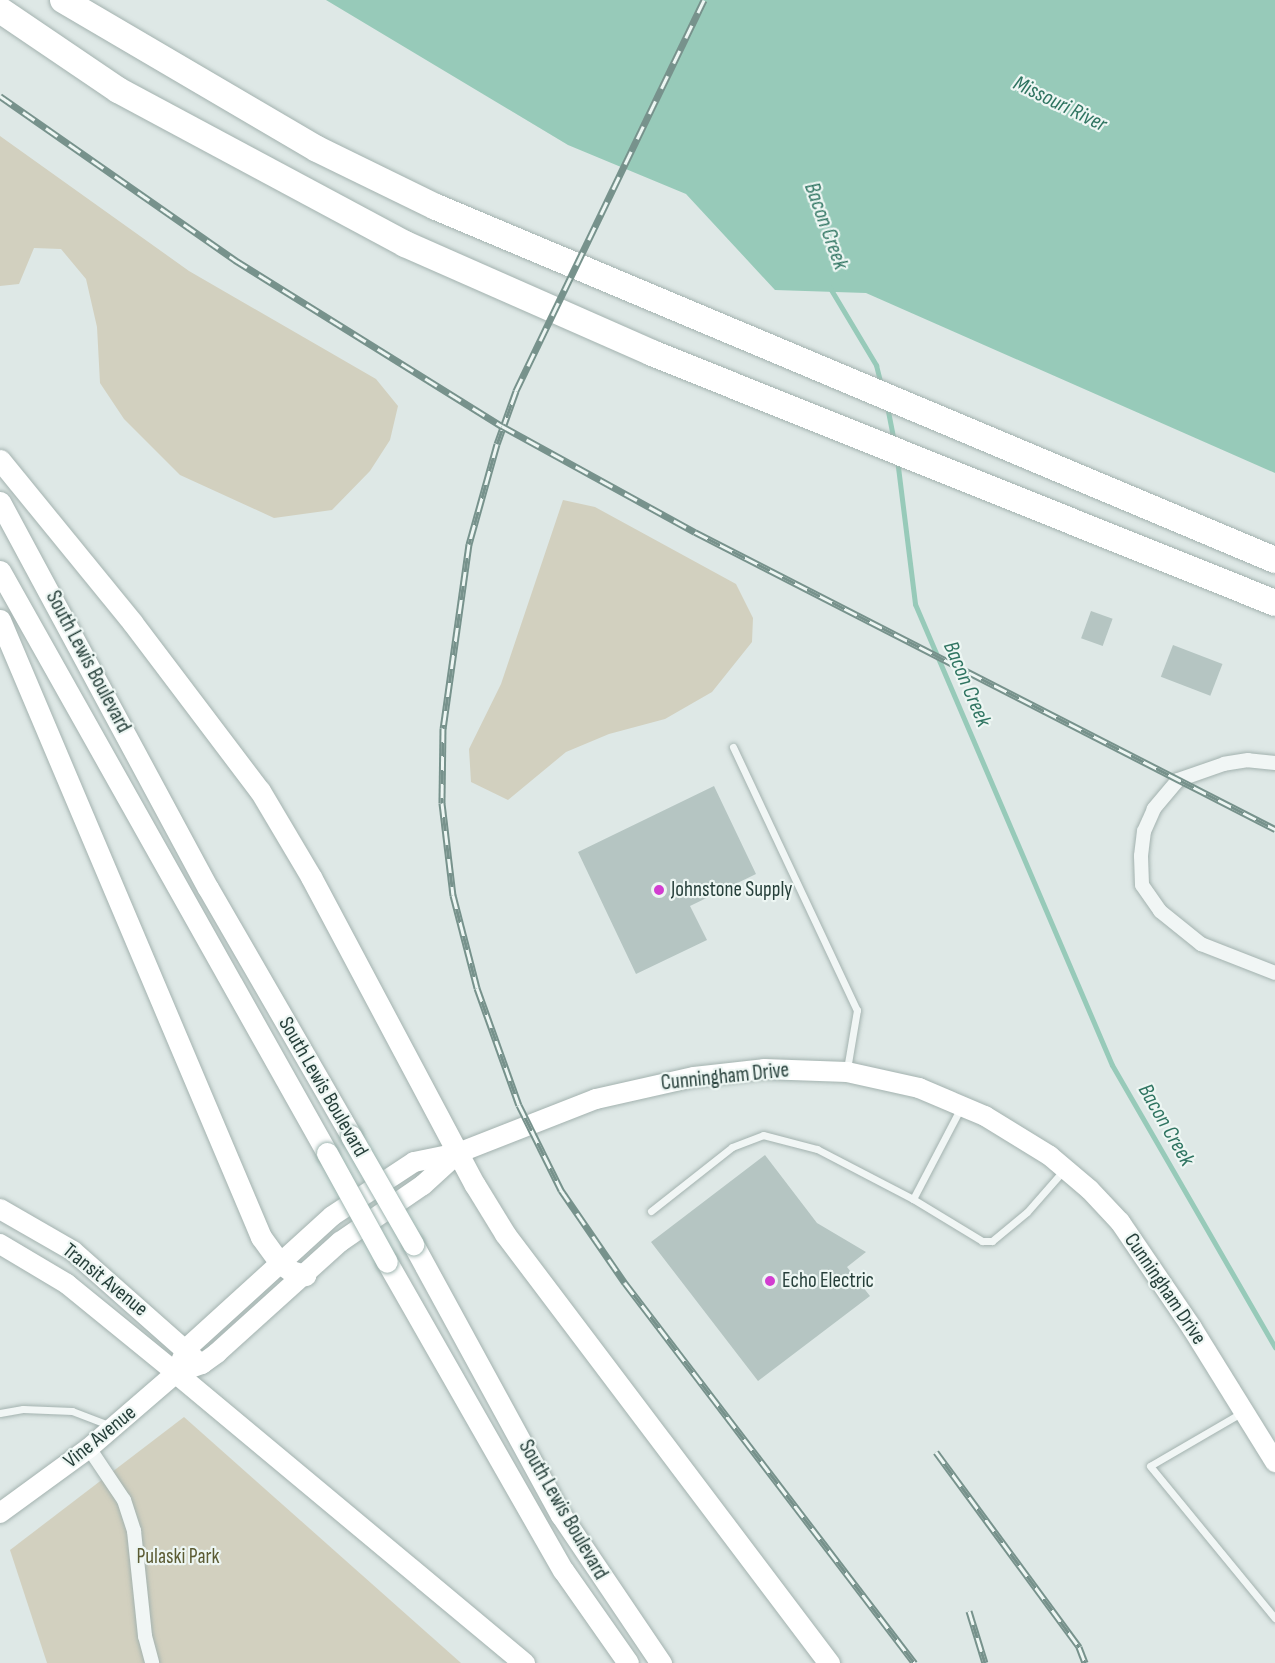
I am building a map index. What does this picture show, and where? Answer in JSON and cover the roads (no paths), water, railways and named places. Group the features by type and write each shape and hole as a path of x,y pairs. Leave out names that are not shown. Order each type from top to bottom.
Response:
{"highway":[{"path":"63,0 317,149 436,207 1065,469 1275,560"},
{"path":"0,10 118,90 293,187 405,244 652,353 1275,603"}],"main road":[{"path":"0,460 132,622 260,791 353,952 458,1153 493,1214 535,1275 829,1663"},
{"name":"South Lewis Boulevard","path":"0,502 208,888 413,1244 561,1515 661,1663"},
{"name":"South Lewis Boulevard","path":"0,571 387,1262 563,1570 628,1663"},
{"path":"0,620 261,1237 280,1263 291,1271 305,1275"},
{"path":"176,1373 524,1663"}],"street":[{"path":"1275,763 1248,760 1224,764 1178,780 1154,809 1144,831 1141,856 1143,885 1160,911 1201,944 1275,974"},
{"name":"Cunningham Drive","path":"202,1364 340,1242 423,1185 458,1153 596,1099 642,1087 764,1069 847,1072 919,1088 962,1104 1065,1169 1090,1190 1133,1240 1275,1462"},
{"path":"176,1373 186,1349 332,1216 414,1162 458,1153"},
{"name":"Transit Avenue","path":"0,1209 73,1251 202,1364"},
{"name":"Transit Avenue","path":"0,1244 67,1284 176,1373"},
{"name":"Vine Avenue","path":"0,1513 89,1449 176,1373 202,1364"},
{"path":"89,1449 124,1500 134,1531 145,1636 152,1663"}],"lane":[{"path":"732,747 857,1010 847,1072"},
{"path":"913,1198 962,1104"},
{"path":"651,1210 732,1147 763,1135 817,1149 913,1198 970,1236 992,1241 1027,1212 1065,1169"},
{"path":"0,1413 23,1409 72,1411 113,1427"},
{"path":"1243,1412 1150,1466 1275,1618"}],"water":[{"name":"Missouri River","path":"326,0 1275,0 1275,473 866,293 775,290 686,194 568,145"}],"waterway":[{"name":"Bacon Creek","path":"830,288 876,365 881,385"},
{"name":"Bacon Creek","path":"887,406 894,441"},
{"name":"Bacon Creek","path":"897,459 915,604 1112,1065 1275,1347"}],"railway":[{"path":"704,0 516,391 497,444 469,544 443,728 442,803 453,895 477,988 519,1105 561,1190 625,1283 915,1663"},
{"path":"0,96 235,260 502,426 695,532 1275,829"},
{"path":"936,1452 1079,1647 1085,1663"},
{"path":"969,1611 985,1663"}],"place":[{"name":"Johnstone Supply","path":"659,890"},
{"name":"Echo Electric","path":"770,1281"}],"park label":[{"name":"Pulaski Park","path":"178,1557"}]}
